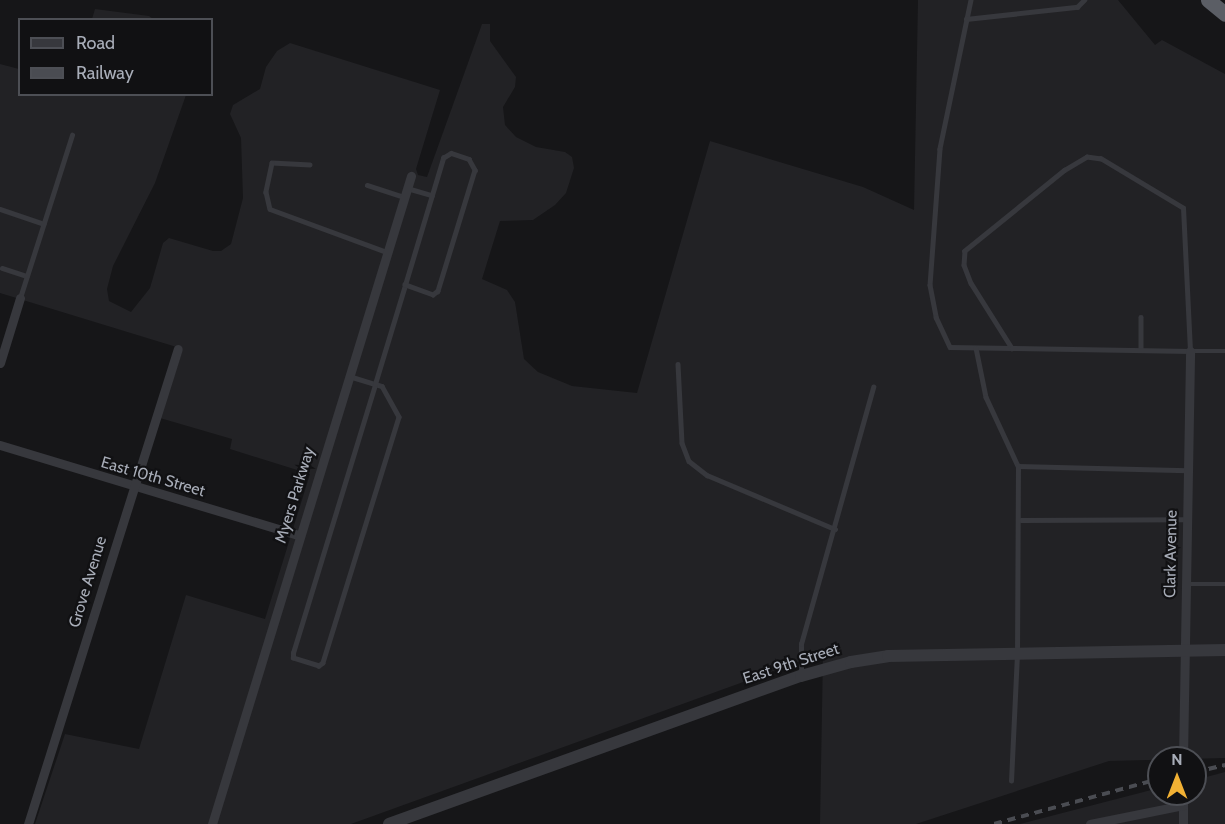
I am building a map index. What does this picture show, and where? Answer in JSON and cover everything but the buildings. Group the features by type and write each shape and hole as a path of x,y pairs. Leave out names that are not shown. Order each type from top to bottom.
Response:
{"highway":[{"path":"1208,0 1225,14"}],"street":[{"name":"Myers Parkway","path":"212,824 298,535 411,176"},
{"path":"0,363 20,298"},
{"name":"Grove Avenue","path":"28,824 131,488 178,349"},
{"name":"Clark Avenue","path":"1183,746 1190,351"},
{"name":"East 10th Street","path":"0,445 131,488 298,535"},
{"name":"East 9th Street","path":"389,824 801,676 888,656 1017,656 1225,650"},
{"path":"1090,824 1178,806"},
{"path":"1183,806 1183,824"}],"lane":[{"path":"971,0 940,149 929,267 936,317 950,347 1225,351"},
{"path":"966,19 1077,7 1084,0"},
{"path":"20,298 72,135"},
{"path":"347,376 375,384 385,389 399,417 323,663 319,666 293,658 293,653 375,384 432,195 446,155 474,163 438,291 433,295 405,285"},
{"path":"1012,348 971,284 965,251 1065,170 1087,157 1108,163 1183,208 1190,351"},
{"path":"310,165 287,161 272,163 266,192 270,209 387,252"},
{"path":"367,185 405,193 432,195"},
{"path":"0,209 44,224"},
{"path":"2,268 27,276"},
{"path":"1141,317 1141,350"},
{"path":"976,348 986,396 1018,466 1021,520 1011,781"},
{"path":"678,364 682,443 689,461 707,475 835,530"},
{"path":"801,676 801,644 835,530 873,387"},
{"path":"1018,466 1187,470"},
{"path":"1021,520 1186,519"},
{"path":"1185,584 1225,584"}],"shaded area":[{"path":"918,0 1118,0 1155,45 1162,40 1225,74 1225,758 1207,758 1207,746 1147,746 1147,760 1109,761 916,824 820,824 823,653 351,824 35,824 65,734 139,749 186,595 265,619 310,474 230,449 232,439 160,418 183,349 0,293 0,64 18,69 18,96 186,96 155,183 113,266 107,289 109,301 131,312 150,288 163,243 169,238 213,251 221,251 231,244 243,198 241,138 230,114 233,105 260,89 266,67 277,51 290,43 440,90 416,169 418,175 427,177 482,24 490,24 490,41 516,77 515,87 503,107 505,125 516,137 536,147 565,152 572,157 574,168 566,193 555,205 533,220 500,221 482,279 507,290 515,302 524,359 538,372 572,386 637,393 710,141 863,187 914,210"},
{"path":"95,9 152,18 92,18"},
{"path":"1225,772 1225,824 1020,824 1147,791 1147,806 1207,806 1207,777"}],"railway":[{"path":"1207,769 1225,765"},
{"path":"994,824 1147,782"}]}
